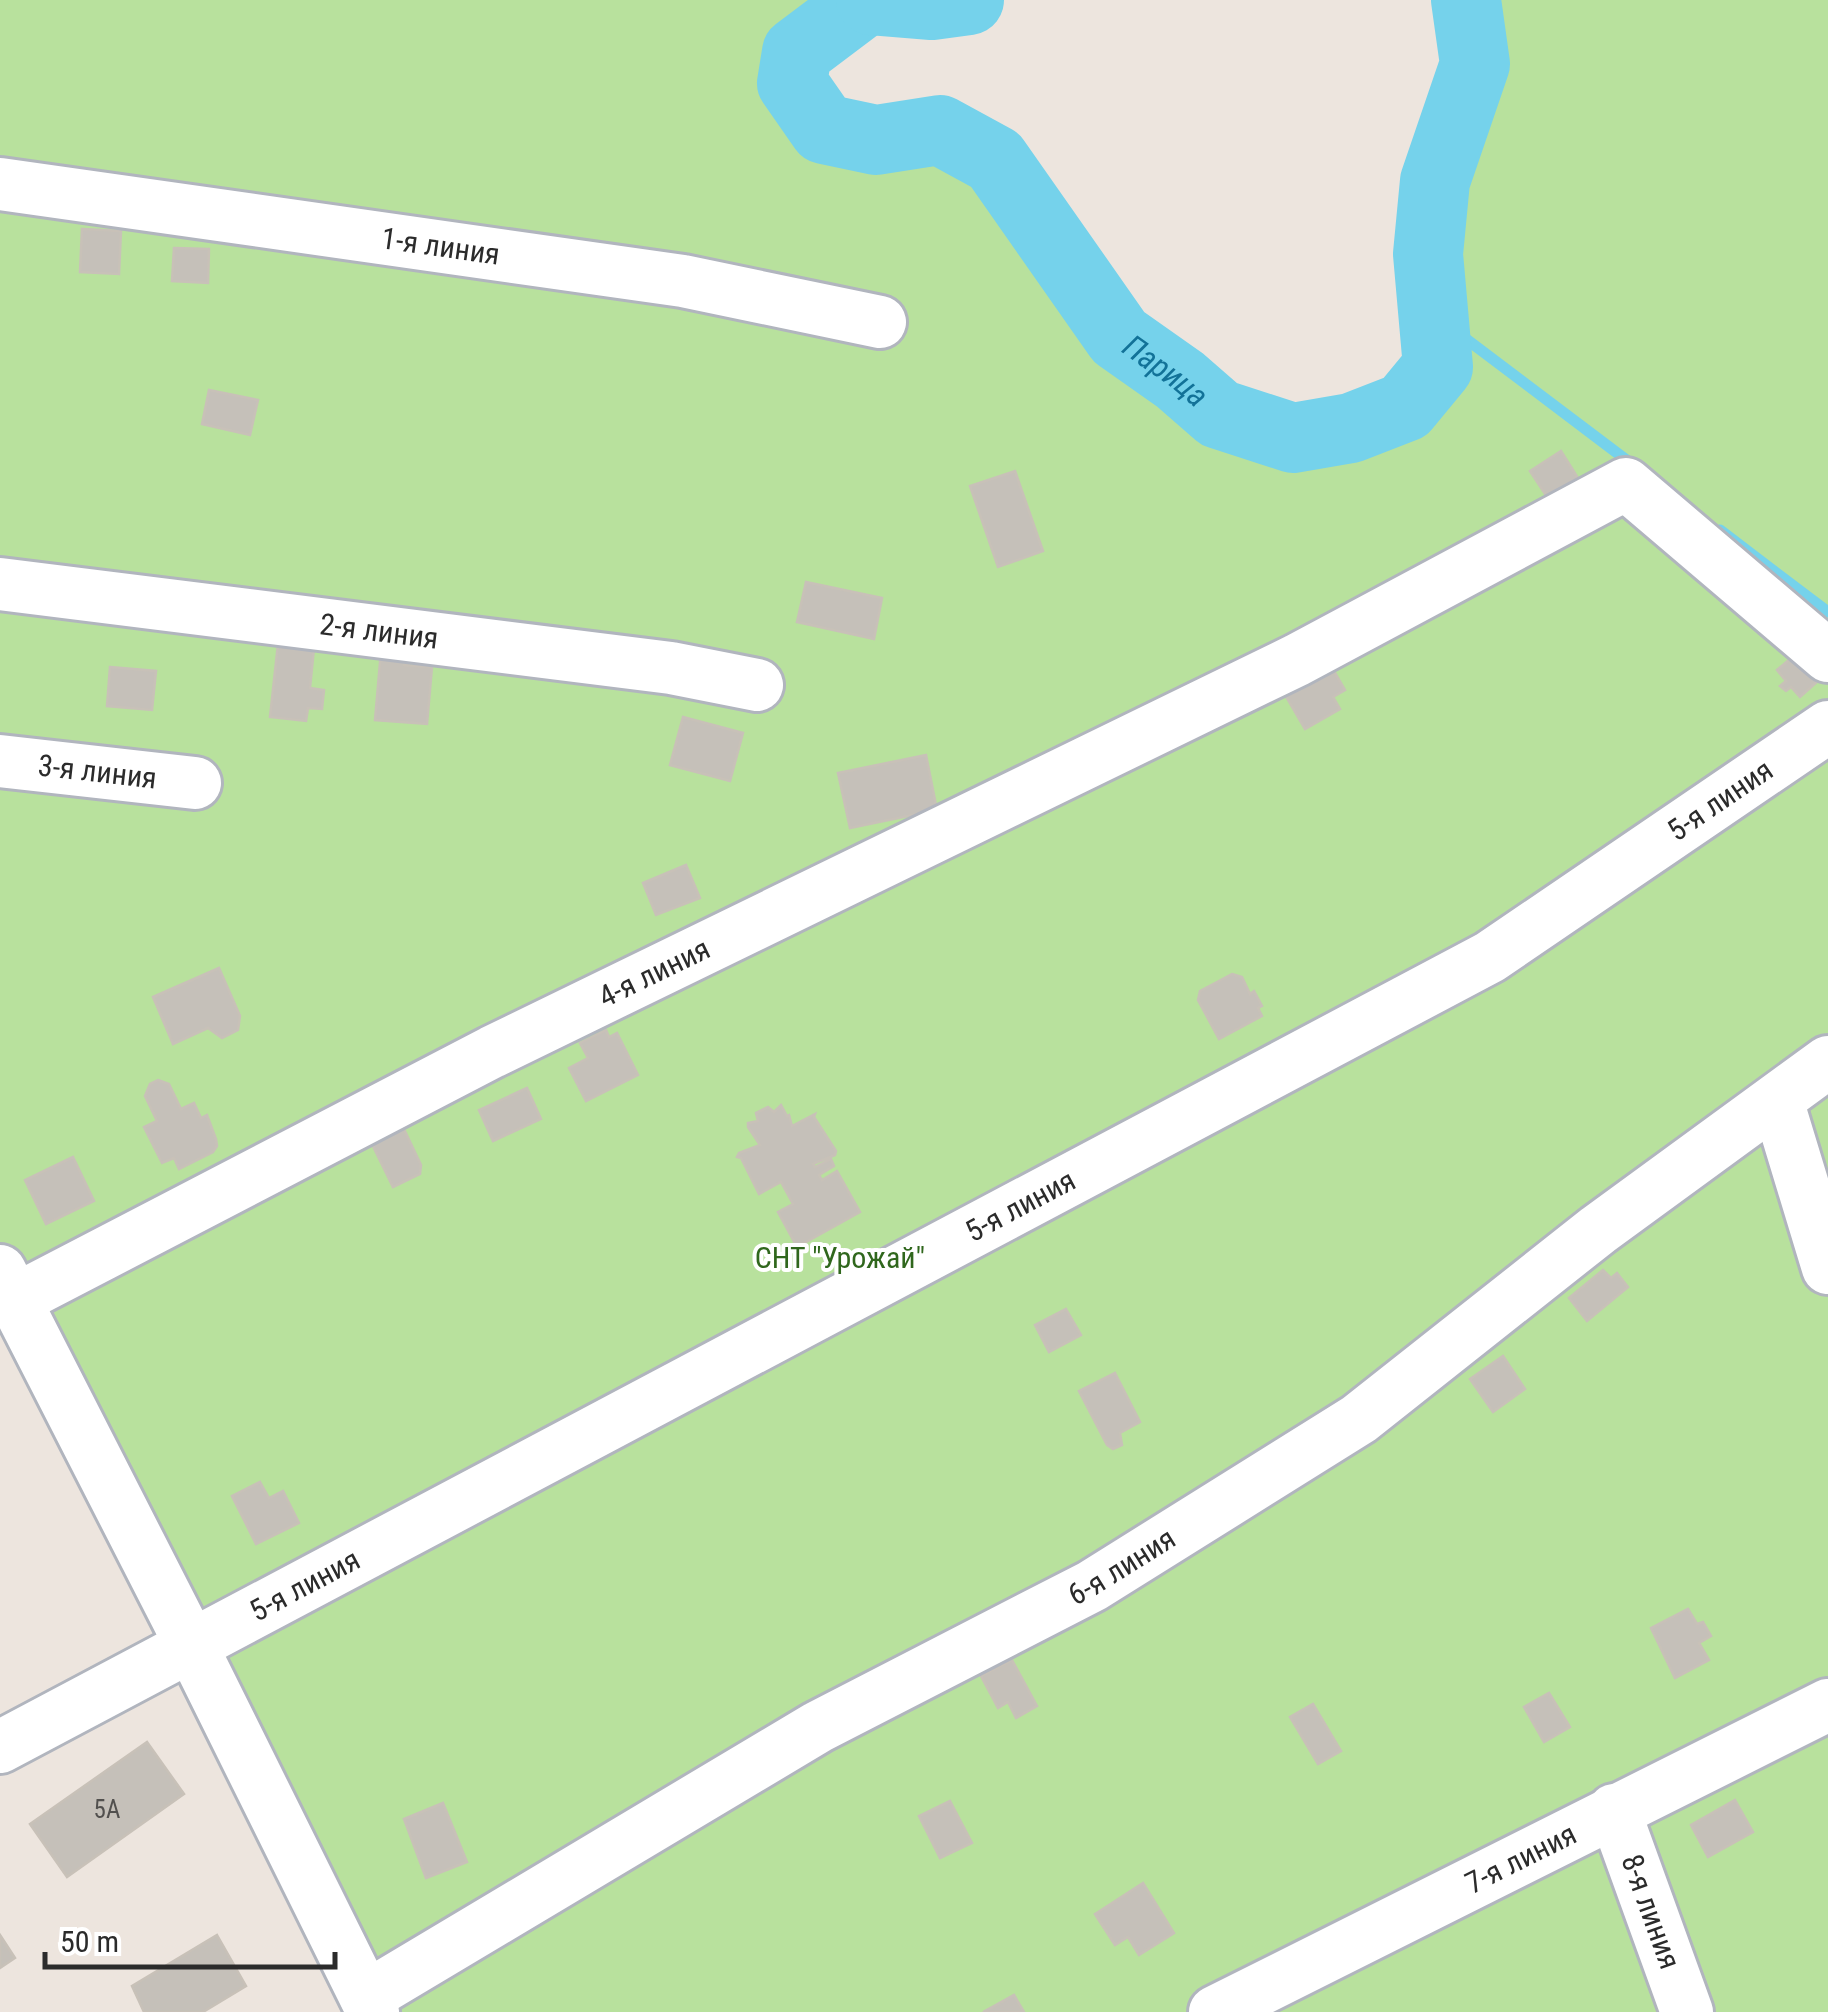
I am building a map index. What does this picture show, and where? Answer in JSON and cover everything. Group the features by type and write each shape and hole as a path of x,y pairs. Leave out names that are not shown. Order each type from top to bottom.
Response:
{"street":[{"name":"1-я линия","path":"0,184 683,280 880,322"},
{"name":"4-я линия","path":"7,1286 1298,660 1626,484 1828,656"},
{"name":"2-я линия","path":"0,584 672,668 757,685"},
{"name":"5-я линия","path":"0,1747 1490,956 1828,728"},
{"name":"3-я линия","path":"0,761 195,783"},
{"name":"6-я линия","path":"370,2004 818,1727 1092,1586 1359,1419 1598,1230 1828,1062"},
{"path":"1777,1100 1828,1268"},
{"path":"7,1286 370,2004"},
{"name":"7-я линия","path":"1215,2012 1828,1705"},
{"name":"8-я линия","path":"1614,1810 1687,2012"}],"green space":[{"name":"СНТ \"Урожай\"","path":"0,0 866,0 797,52 792,83 824,129 876,140 940,130 995,160 1119,337 1180,380 1219,414 1293,438 1351,428 1405,407 1438,367 1428,254 1435,181 1475,64 1466,0 1828,0 1828,2012 373,2012 0,1271"}],"building":[{"path":"82,229 121,231 119,274 80,272"},
{"path":"174,248 209,249 208,283 172,281"},
{"path":"209,390 258,400 250,435 202,424"},
{"path":"1561,451 1581,483 1551,503 1530,471"},
{"path":"1015,471 1043,551 998,567 970,486"},
{"path":"806,582 882,598 874,639 797,622"},
{"path":"278,644 314,648 310,688 324,690 322,709 308,708 306,721 270,717"},
{"path":"1803,648 1826,674 1800,697 1791,687 1786,691 1780,686 1786,681 1777,670"},
{"path":"381,651 404,653 404,665 432,667 427,724 375,720"},
{"path":"1331,666 1345,690 1333,697 1340,709 1305,729 1284,693"},
{"path":"110,667 156,671 152,710 107,706"},
{"path":"683,717 743,733 730,781 670,765"},
{"path":"926,755 937,810 850,828 838,773"},
{"path":"686,865 700,898 656,915 643,883"},
{"path":"219,968 240,1016 238,1030 222,1038 208,1028 173,1044 153,997"},
{"path":"1232,974 1242,977 1250,994 1254,991 1262,1006 1258,1008 1262,1016 1219,1039 1198,1000 1200,991"},
{"path":"606,1030 609,1037 617,1033 638,1075 586,1101 569,1068 588,1058 580,1043"},
{"path":"158,1080 169,1084 181,1109 194,1103 201,1118 207,1115 216,1139 213,1152 179,1169 174,1158 162,1163 144,1127 157,1121 145,1096 150,1084"},
{"path":"527,1088 541,1119 493,1141 479,1110"},
{"path":"781,1105 792,1126 815,1114 836,1151 813,1164 815,1167 831,1159 834,1166 819,1175 822,1180 837,1171 860,1212 797,1247 778,1212 793,1204 781,1182 759,1194 737,1157 760,1145 748,1127 748,1123 758,1121 756,1113 768,1107 774,1112"},
{"path":"403,1127 421,1165 420,1174 393,1187 371,1142"},
{"path":"73,1157 94,1201 46,1224 25,1180"},
{"path":"1603,1270 1611,1278 1617,1273 1628,1287 1587,1321 1569,1298"},
{"path":"1066,1309 1081,1335 1049,1352 1035,1325"},
{"path":"1503,1356 1525,1389 1493,1412 1470,1379"},
{"path":"1115,1373 1140,1422 1120,1433 1122,1445 1113,1449 1107,1445 1079,1391"},
{"path":"260,1482 269,1498 283,1491 299,1523 256,1544 232,1496"},
{"path":"1688,1609 1711,1636 1699,1643 1709,1660 1675,1678 1651,1628"},
{"path":"1012,1660 1037,1706 1016,1718 1008,1702 998,1708 981,1676"},
{"path":"1549,1693 1570,1727 1544,1742 1524,1707"},
{"path":"1313,1704 1341,1751 1318,1764 1290,1717"},
{"path":"147,1742 184,1794 67,1877 30,1824"},
{"path":"1735,1800 1753,1832 1708,1857 1691,1825"},
{"path":"950,1801 972,1843 940,1858 919,1816"},
{"path":"443,1803 467,1862 426,1878 404,1819"},
{"path":"1143,1883 1174,1933 1139,1955 1128,1937 1115,1945 1095,1914"},
{"path":"0,1935 15,1958 0,1968"},
{"path":"217,1935 246,1986 203,2012 144,2012 132,1986"},
{"path":"1014,1995 1024,2012 983,2012"}],"waterway":[{"name":"Парица","path":"866,0 797,52 792,83 824,129 876,140 940,130 995,160 1119,337 1180,380 1219,414 1293,438 1351,428 1405,407 1438,367 1428,254 1435,181 1475,64 1466,0"},
{"name":"Парица","path":"871,0 932,5 969,0"},
{"path":"1433,314 1637,468"},
{"path":"1720,530 1828,612"}]}
